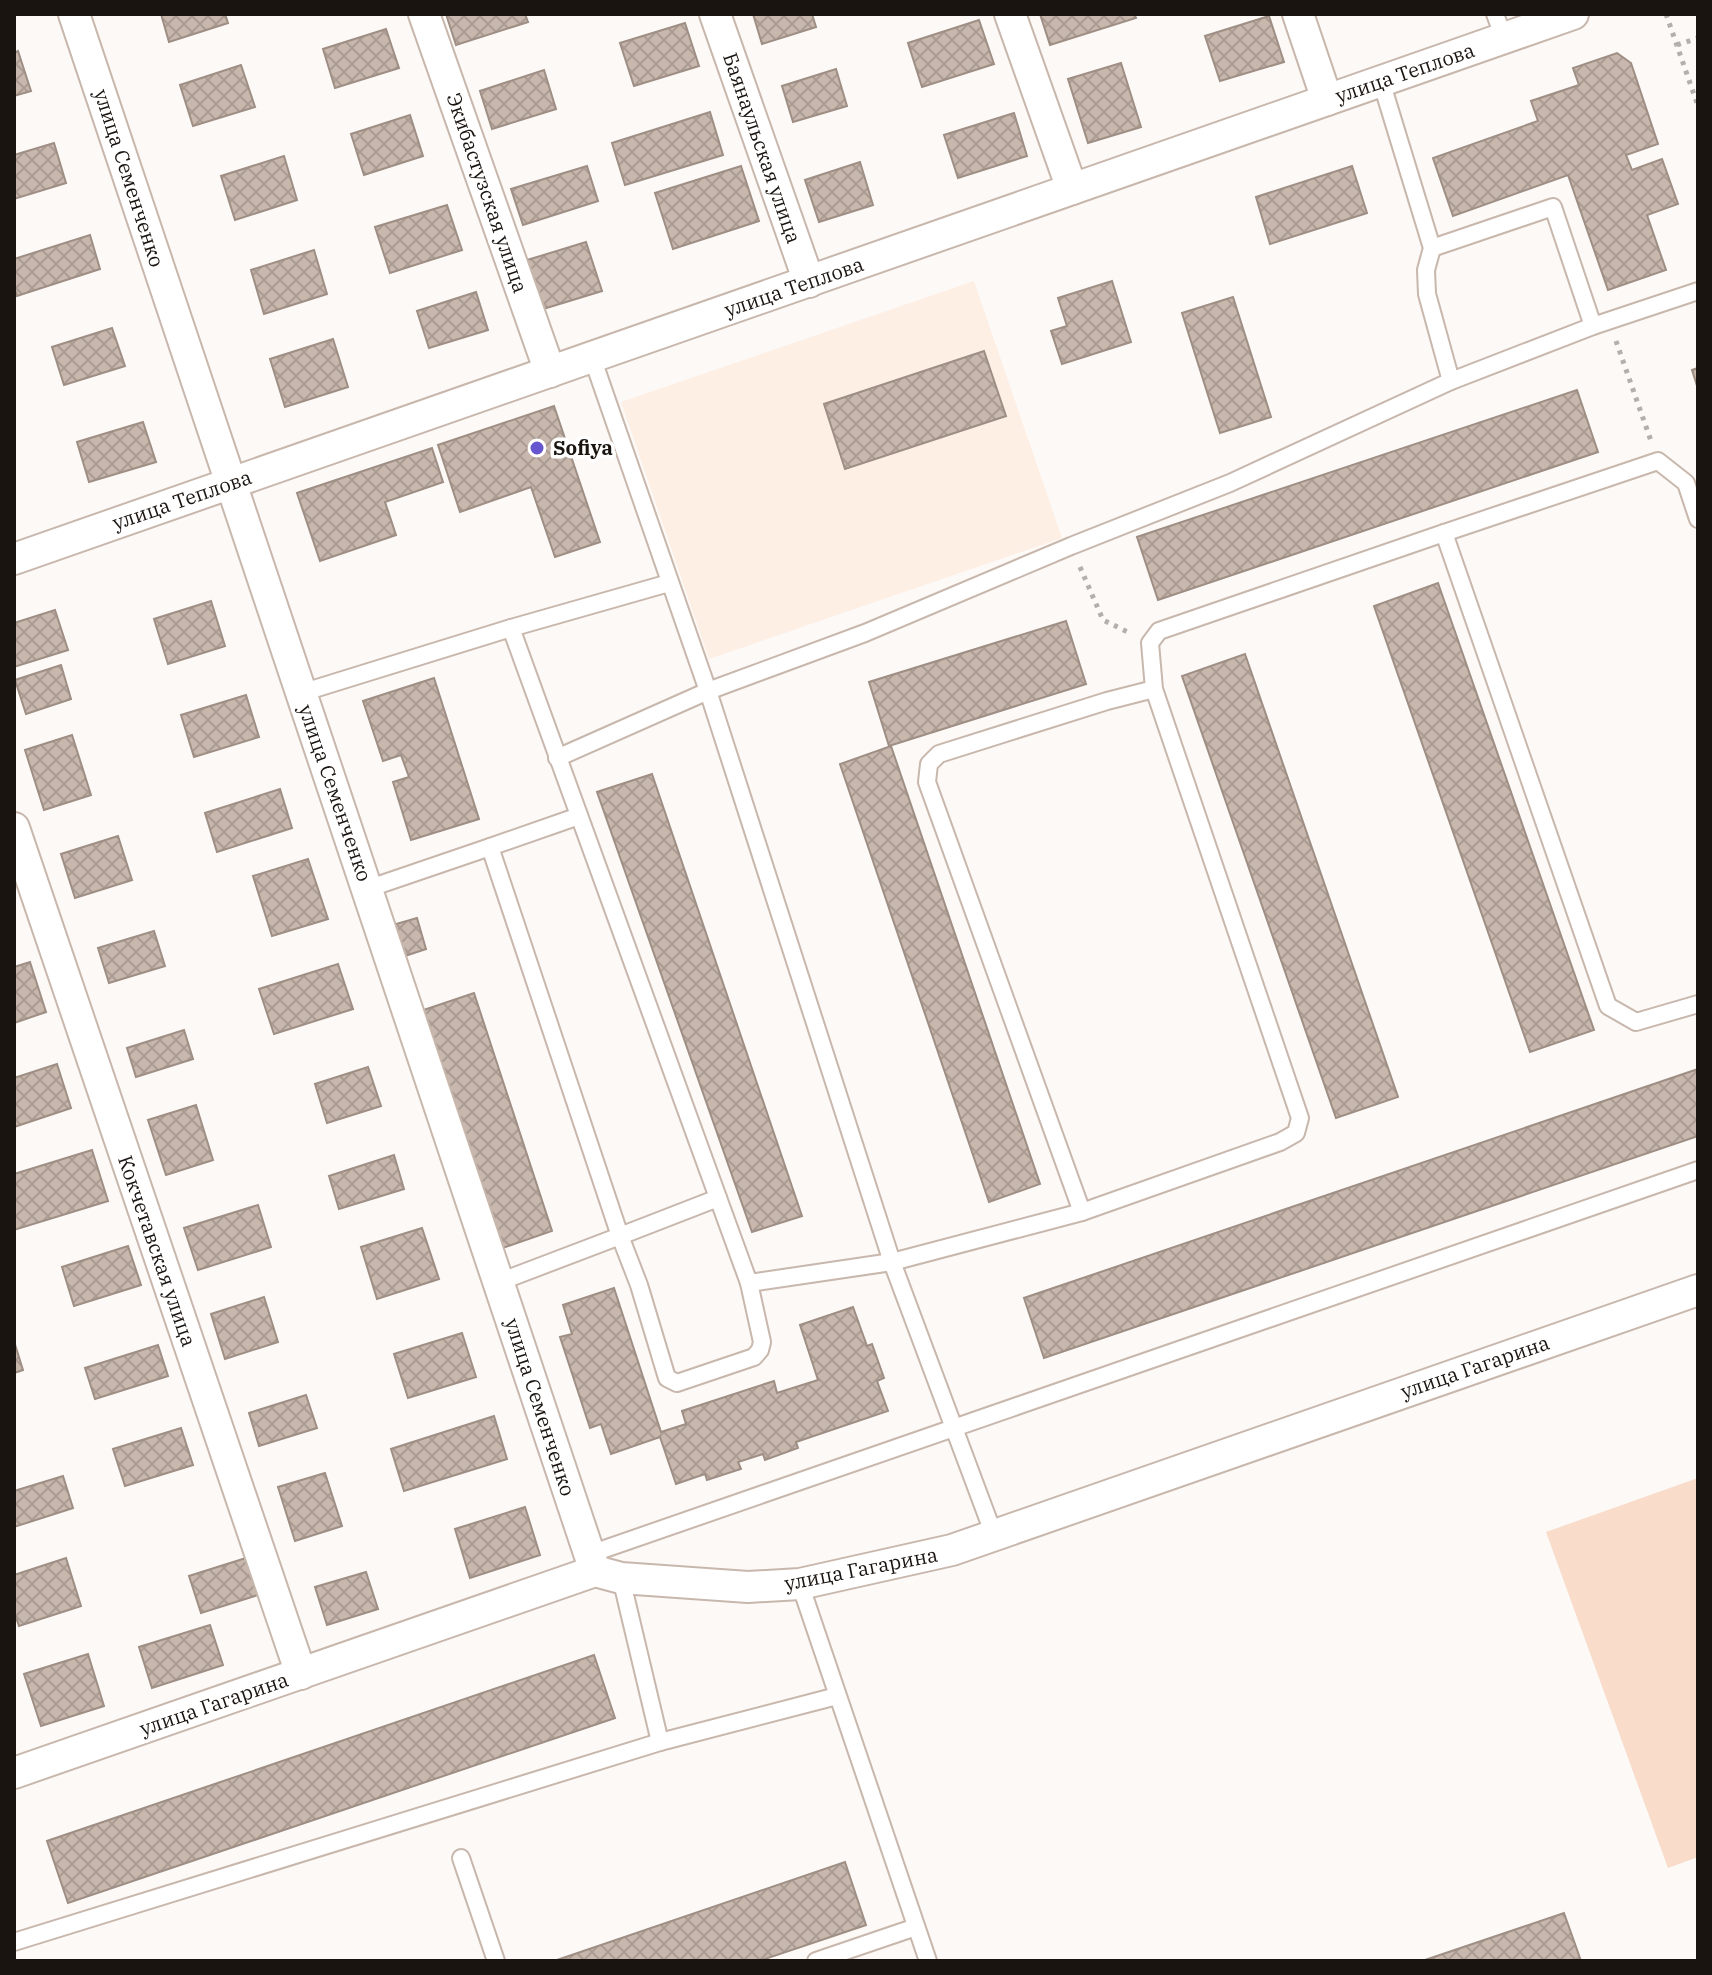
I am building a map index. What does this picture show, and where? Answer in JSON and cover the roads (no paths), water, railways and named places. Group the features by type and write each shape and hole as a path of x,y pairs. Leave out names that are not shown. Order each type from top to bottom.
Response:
{"street":[{"name":"улица Семенченко","path":"74,14 499,1282 602,1568"},
{"name":"Экибастузская улица","path":"424,14 550,372"},
{"name":"Баянаульская улица","path":"715,14 809,282"},
{"path":"1010,14 1072,189"},
{"path":"1298,14 1327,100"},
{"name":"улица Теплова","path":"14,559 1381,81 1499,26 1573,14"},
{"name":"Кокчетавская улица","path":"14,828 301,1674"},
{"name":"улица Гагарина","path":"15,1767 301,1674 602,1568 748,1587 800,1584 952,1550 1698,1290"}],"lane":[{"path":"1381,81 1432,248 1426,270 1427,294 1451,381"},
{"path":"1432,248 1553,207 1601,324"},
{"path":"557,758 708,691 865,633 1230,483 1451,381 1698,291"},
{"path":"592,357 708,691 892,1262 994,1535"},
{"path":"749,1283 892,1262 1082,1212 1280,1142 1296,1133 1300,1118 1154,689 1150,643 1159,631 1658,461 1686,483 1698,519"},
{"path":"1444,533 1608,1006 1636,1022 1698,1004"},
{"path":"301,693 669,583"},
{"path":"490,847 639,1285 667,1378 677,1383 754,1357 762,1342 749,1283 511,628"},
{"path":"1082,1212 927,782 929,764 939,754 1154,689"},
{"path":"367,889 579,816"},
{"path":"660,1742 602,1568 954,1428 1698,1170"},
{"path":"499,1282 718,1198"},
{"path":"800,1584 928,1961"},
{"path":"14,1942 660,1742 837,1696"},
{"path":"461,1858 496,1961"},
{"path":"816,1961 916,1927"}],"place":[{"name":"Sofiya","path":"537,448"}]}
